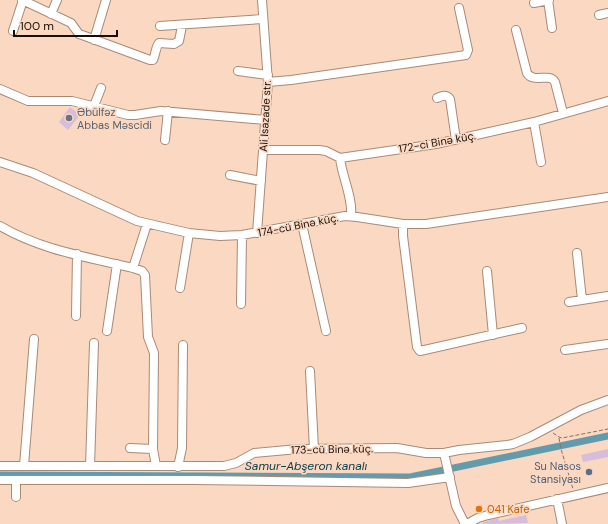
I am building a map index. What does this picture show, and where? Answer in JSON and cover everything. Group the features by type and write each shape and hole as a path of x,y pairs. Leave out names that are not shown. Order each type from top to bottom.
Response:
{"street":[{"path":"13,31 23,0 71,23 79,34 151,60 154,57 158,43 174,44 179,41 182,26"},
{"path":"51,14 57,0"},
{"path":"94,40 106,0"},
{"name":"Ali Isazade str.","path":"257,233 268,79 262,0"},
{"path":"534,3 549,0 552,28"},
{"path":"238,71 268,79 291,80 466,55 468,50 458,8"},
{"path":"599,15 608,13"},
{"path":"160,26 182,26 263,19"},
{"path":"516,30 529,76 533,78 549,77 553,79 563,113"},
{"path":"94,106 102,88"},
{"path":"0,89 28,101 72,101 128,115 161,110 266,120"},
{"path":"436,98 445,96 450,99 456,140"},
{"name":"172-ci Binə küç.","path":"340,158 456,140 534,122 608,101"},
{"path":"165,140 168,111"},
{"path":"534,122 541,162"},
{"path":"264,150 319,150 340,158 341,168 351,205 351,216"},
{"name":"174-cü Binə küç.","path":"0,162 33,173 124,216 147,224 189,233 220,236 257,233 351,216 403,224 426,224 608,197"},
{"path":"230,174 261,181"},
{"path":"133,268 147,224"},
{"path":"302,224 326,331"},
{"path":"403,224 403,236 416,347 420,351 522,328"},
{"path":"0,226 29,240 53,249 133,268 142,271 145,275 148,337 154,353 153,449 156,466"},
{"path":"180,288 189,233"},
{"path":"241,304 242,235"},
{"path":"577,253 582,300"},
{"path":"76,254 76,316"},
{"path":"107,331 117,264"},
{"path":"487,271 493,335"},
{"path":"569,302 608,296"},
{"path":"24,466 34,339"},
{"path":"90,466 94,343"},
{"path":"564,350 608,344"},
{"path":"178,467 182,448 184,345"},
{"path":"310,371 314,449"},
{"name":"173-cü Binə küç.","path":"0,466 224,466 236,463 254,454 314,449 398,448 426,453 444,453 513,444 580,410 608,400"},
{"path":"130,448 153,449"},
{"path":"444,453 456,506 466,524 488,515 608,488"},
{"path":"0,480 194,480 408,483 450,477"},
{"path":"16,480 16,497"},
{"path":"557,499 562,524"}],"path":[{"path":"548,427 562,438 608,429"},
{"path":"559,437 561,449 575,495"}],"building":[{"path":"70,107 80,115 68,130 59,122"},
{"path":"608,449 608,457 583,462 581,455"},
{"path":"526,515 528,523 483,524 483,522 498,518 499,521"}],"waterway":[{"name":"Samur-Abşeron kanalı","path":"0,475 410,477 608,436"}],"place":[{"name":"Əbülfəz Abbas Məscidi","path":"69,118"},
{"name":"Su Nasos Stansiyası","path":"589,472"},
{"name":"041 Kafe","path":"479,509"}]}
